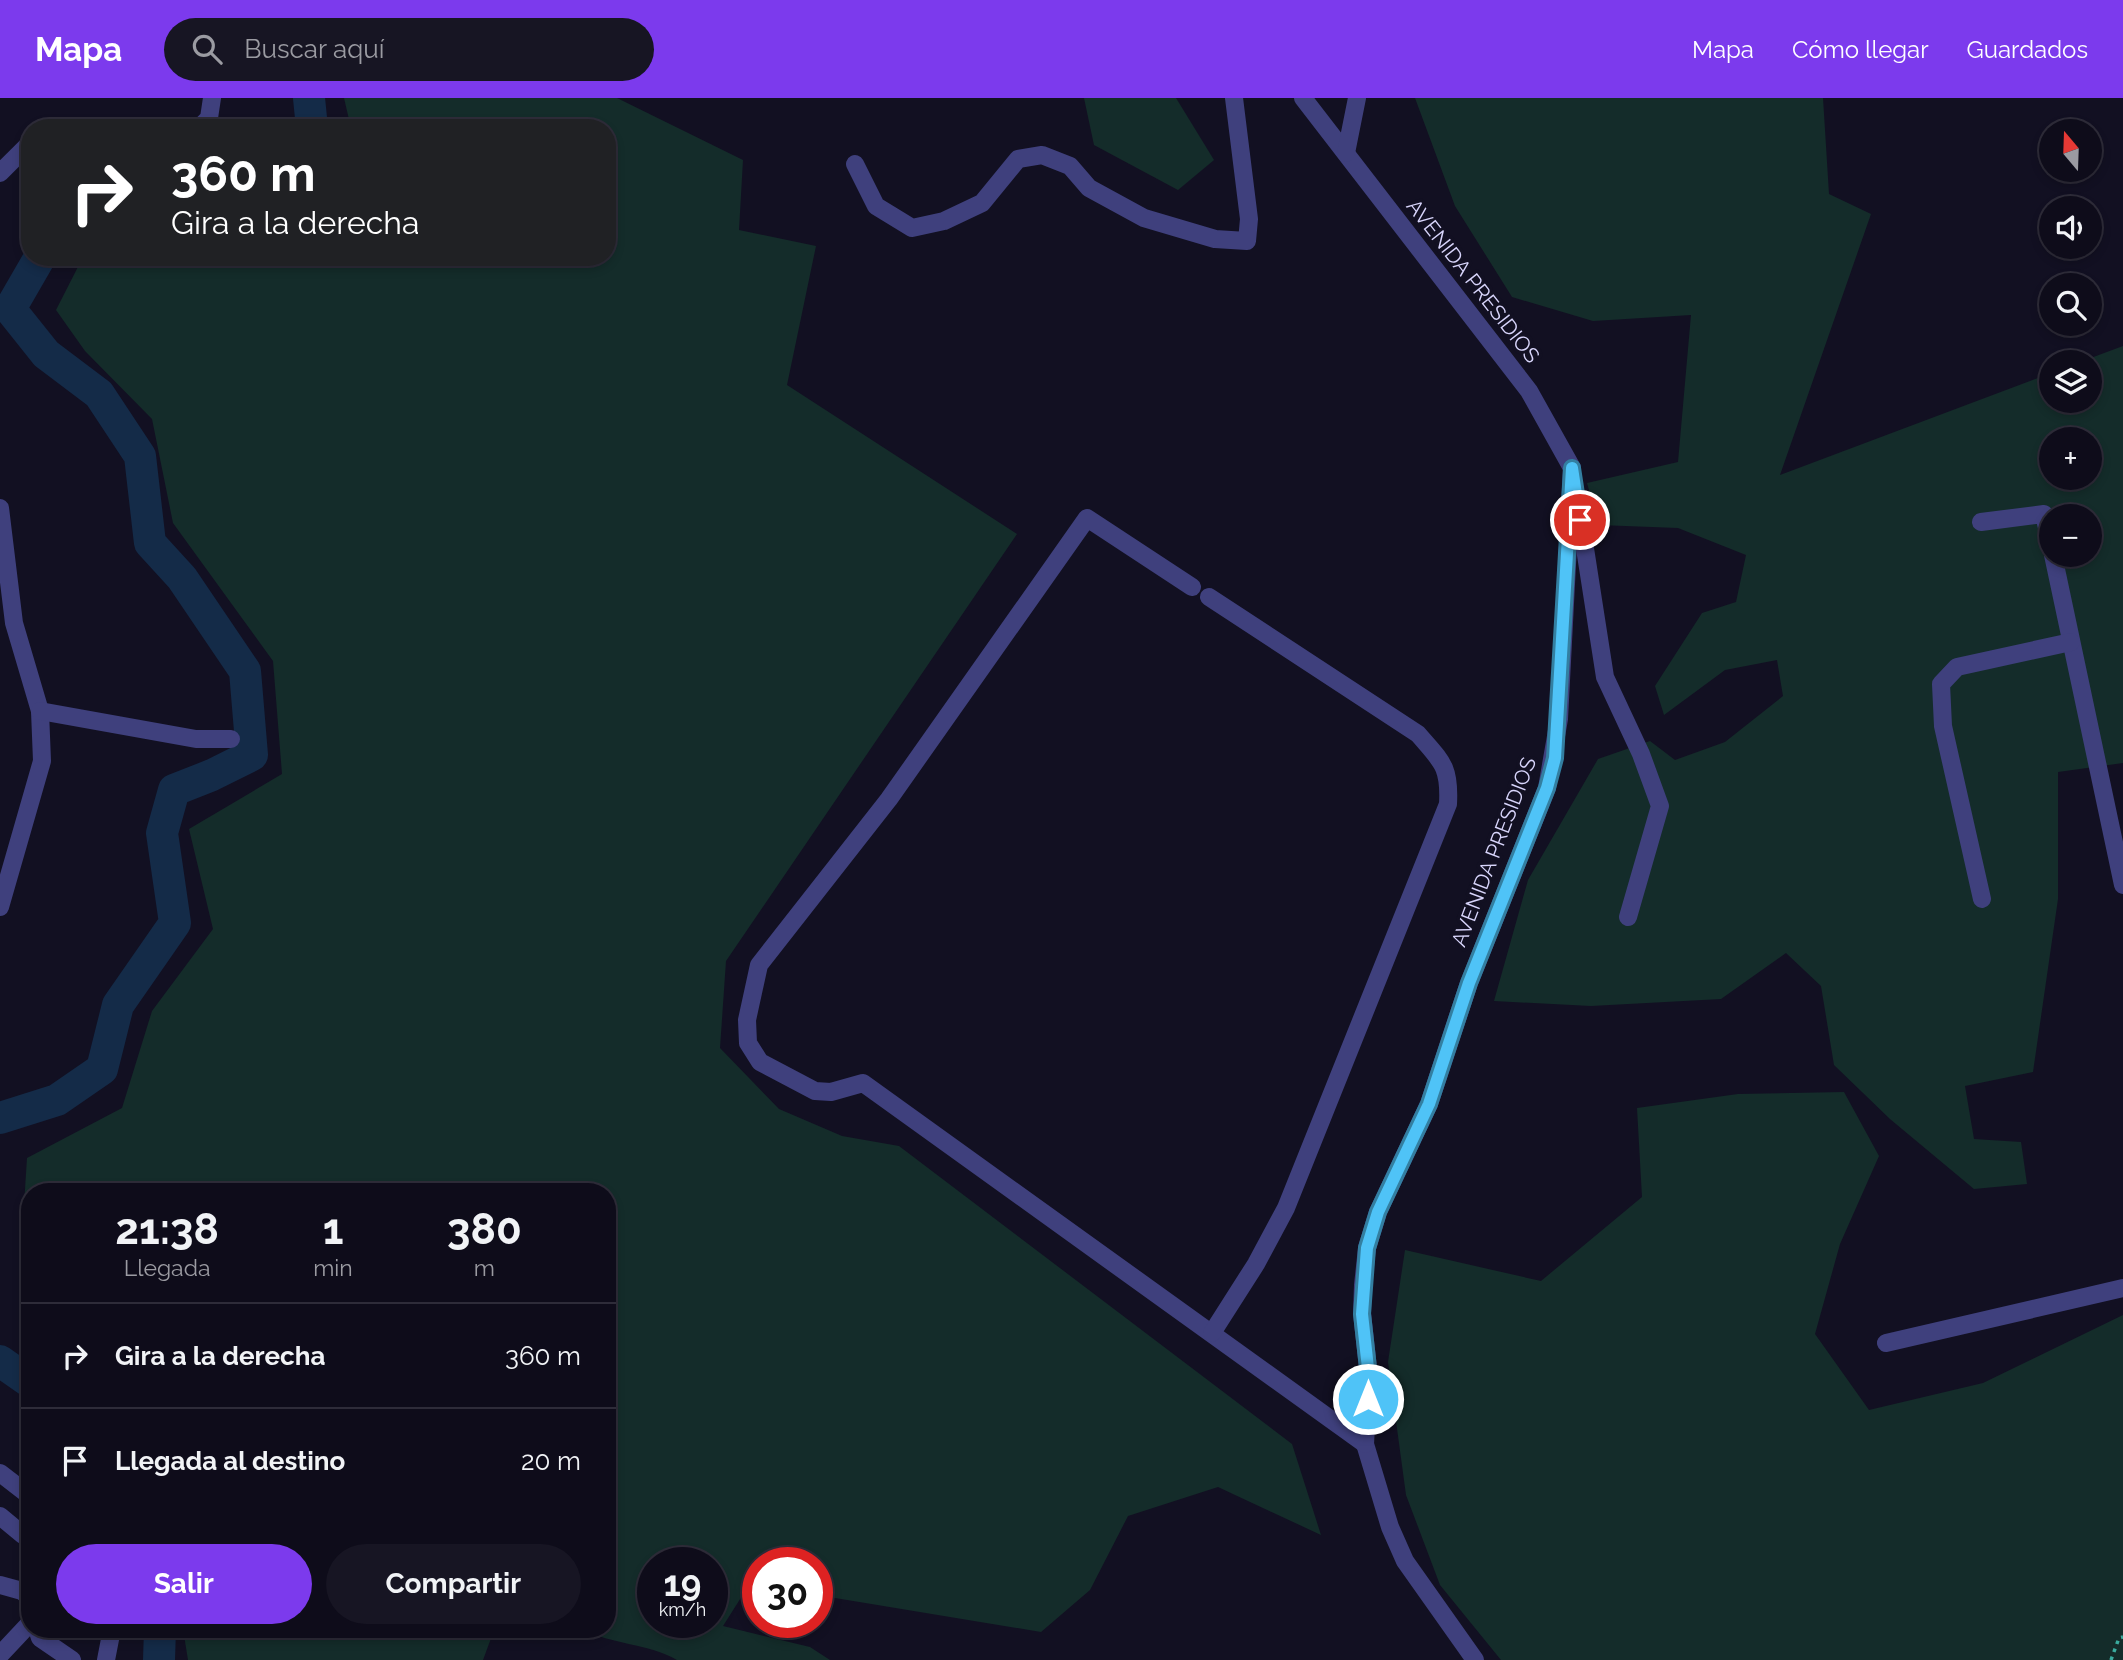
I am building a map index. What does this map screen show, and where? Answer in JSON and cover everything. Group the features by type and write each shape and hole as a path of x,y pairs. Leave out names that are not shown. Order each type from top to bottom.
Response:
{"street":[{"path":"208,119 212,98"},
{"path":"855,164 876,206 912,228 944,221 982,203 1018,159 1042,155 1070,166 1089,188 1144,218 1216,239 1247,241 1250,219 1234,98"},
{"name":"AVENIDA PRESIDIOS","path":"1303,98 1530,391 1572,468 1555,758 1547,788 1469,983 1429,1104 1378,1212 1367,1248 1362,1314 1369,1377 1366,1444 1390,1527 1405,1560 1475,1660"},
{"path":"1346,153 1357,98"},
{"path":"0,173 21,151"},
{"path":"1572,468 1605,677 1642,754 1660,806 1628,917"},
{"path":"0,508 14,623 40,711 42,761 0,907"},
{"path":"1981,522 2039,515"},
{"path":"1192,587 1087,518 889,799 759,965 747,1020 748,1043 760,1062 816,1091 831,1092 863,1083 1366,1444"},
{"path":"2055,567 2123,885"},
{"path":"1209,597 1418,734 1442,762 1449,777 1448,804 1286,1208 1256,1264 1212,1333"},
{"path":"1982,899 1943,726 1941,684 1957,667 2071,642"},
{"path":"40,711 196,739 232,739"},
{"path":"1886,1343 2123,1289"},
{"path":"0,1473 21,1489"},
{"path":"0,1516 21,1533"},
{"path":"0,1585 21,1591"},
{"path":"0,1655 21,1633"},
{"path":"40,1638 72,1660"},
{"path":"106,1660 110,1638"}],"path":[{"path":"2112,1660 2119,1638 2123,1637"}],"green space":[{"path":"344,98 617,98 743,160 739,230 816,246 787,385 1017,534 726,961 720,1048 779,1109 842,1136 899,1146 1292,1444 1321,1535 1218,1487 1128,1516 1090,1590 1041,1632 833,1598 833,1547 742,1547 742,1596 728,1618 728,1547 637,1547 637,1638 728,1638 728,1627 742,1631 742,1638 773,1638 810,1647 830,1660 677,1660 654,1650 605,1638 616,1638 616,1183 25,1183 27,1158 122,1108 152,1011 213,929 189,829 282,774 273,661 173,523 152,419 85,351 56,310 78,266 616,266 616,119 349,119"},
{"path":"1084,98 1176,98 1214,160 1178,190 1094,145"},
{"path":"1415,98 1823,98 1829,194 1871,214 1780,475 2039,378 2039,413 2102,413 2102,354 2123,346 2123,763 2058,772 2058,899 2033,1072 1965,1086 1974,1139 2021,1142 2027,1184 1974,1189 1890,1119 1834,1065 1821,986 1786,953 1721,999 1591,1006 1494,1001 1528,880 1598,759 1650,741 1675,760 1725,742 1783,696 1777,660 1725,670 1664,715 1655,686 1702,613 1736,602 1746,555 1678,528 1599,525 1587,483 1678,462 1691,315 1593,321 1512,297 1455,206"},
{"path":"1844,1092 1879,1156 1840,1244 1815,1334 1869,1410 1983,1383 2123,1315 2123,1660 1501,1660 1440,1585 1406,1495 1388,1362 1405,1250 1541,1281 1642,1197 1637,1108 1738,1094"},
{"path":"184,1638 491,1638 483,1660 188,1660"}],"waterway":[{"path":"309,98 311,119"},
{"path":"0,1118 57,1100 102,1069 118,1005 175,923 162,833 174,790 252,755 245,671 182,578 150,543 140,456 99,394 46,354 10,309 35,266"},
{"path":"0,1361 21,1376"},
{"path":"159,1660 160,1638"}],"route":[{"path":"1368,1399 1369,1377 1362,1314 1367,1248 1378,1212 1429,1104 1469,983 1547,788 1555,758 1572,468 1580,520"}]}
